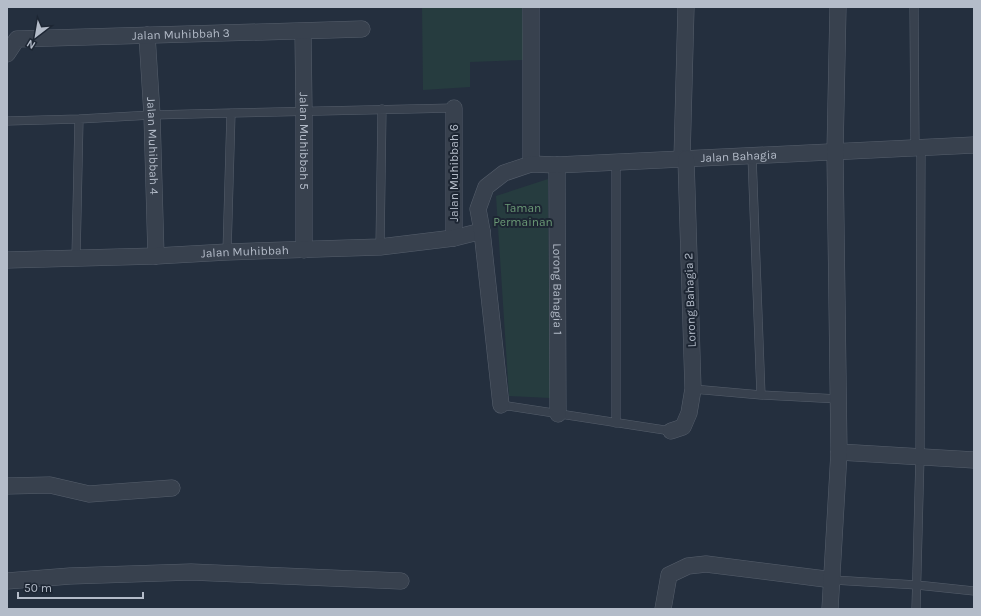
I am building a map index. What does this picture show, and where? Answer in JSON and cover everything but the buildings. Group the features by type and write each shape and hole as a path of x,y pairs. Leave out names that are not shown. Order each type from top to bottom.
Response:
{"street":[{"path":"531,7 531,164"},
{"name":"Lorong Bahagia 2","path":"671,431 683,427 689,413 693,389 684,159 686,7"},
{"path":"830,609 833,580 839,452 835,152 838,7"},
{"name":"Jalan Muhibbah 3","path":"7,54 17,39 303,32 362,29"},
{"name":"Jalan Muhibbah 5","path":"303,32 304,250"},
{"name":"Jalan Muhibbah 4","path":"147,35 152,115 156,256"},
{"name":"Jalan Muhibbah 6","path":"454,108 454,238"},
{"name":"Jalan Bahagia","path":"501,405 482,231 478,209 486,187 504,173 531,164 557,165 974,145"},
{"name":"Lorong Bahagia 1","path":"557,165 558,414"},
{"name":"Jalan Muhibbah","path":"7,260 380,247 454,238 482,231"},
{"path":"839,452 974,460"},
{"path":"7,486 50,485 89,494 172,488"},
{"path":"663,609 669,575 688,566 706,564 833,580"},
{"path":"7,581 70,576 191,572 401,581"}],"lane":[{"path":"914,7 918,148 920,456 916,609"},
{"path":"7,121 152,115 454,108"},
{"path":"380,247 382,109"},
{"path":"227,252 231,113"},
{"path":"76,258 79,119"},
{"path":"752,156 761,395"},
{"path":"616,162 616,423"},
{"path":"693,389 761,395 839,399"},
{"path":"501,405 671,431"},
{"path":"833,580 917,585 974,591"}],"green space":[{"path":"422,7 522,7 524,60 470,62 470,87 423,90"},
{"name":"Taman Permainan","path":"548,179 550,398 509,396 496,196"}]}
